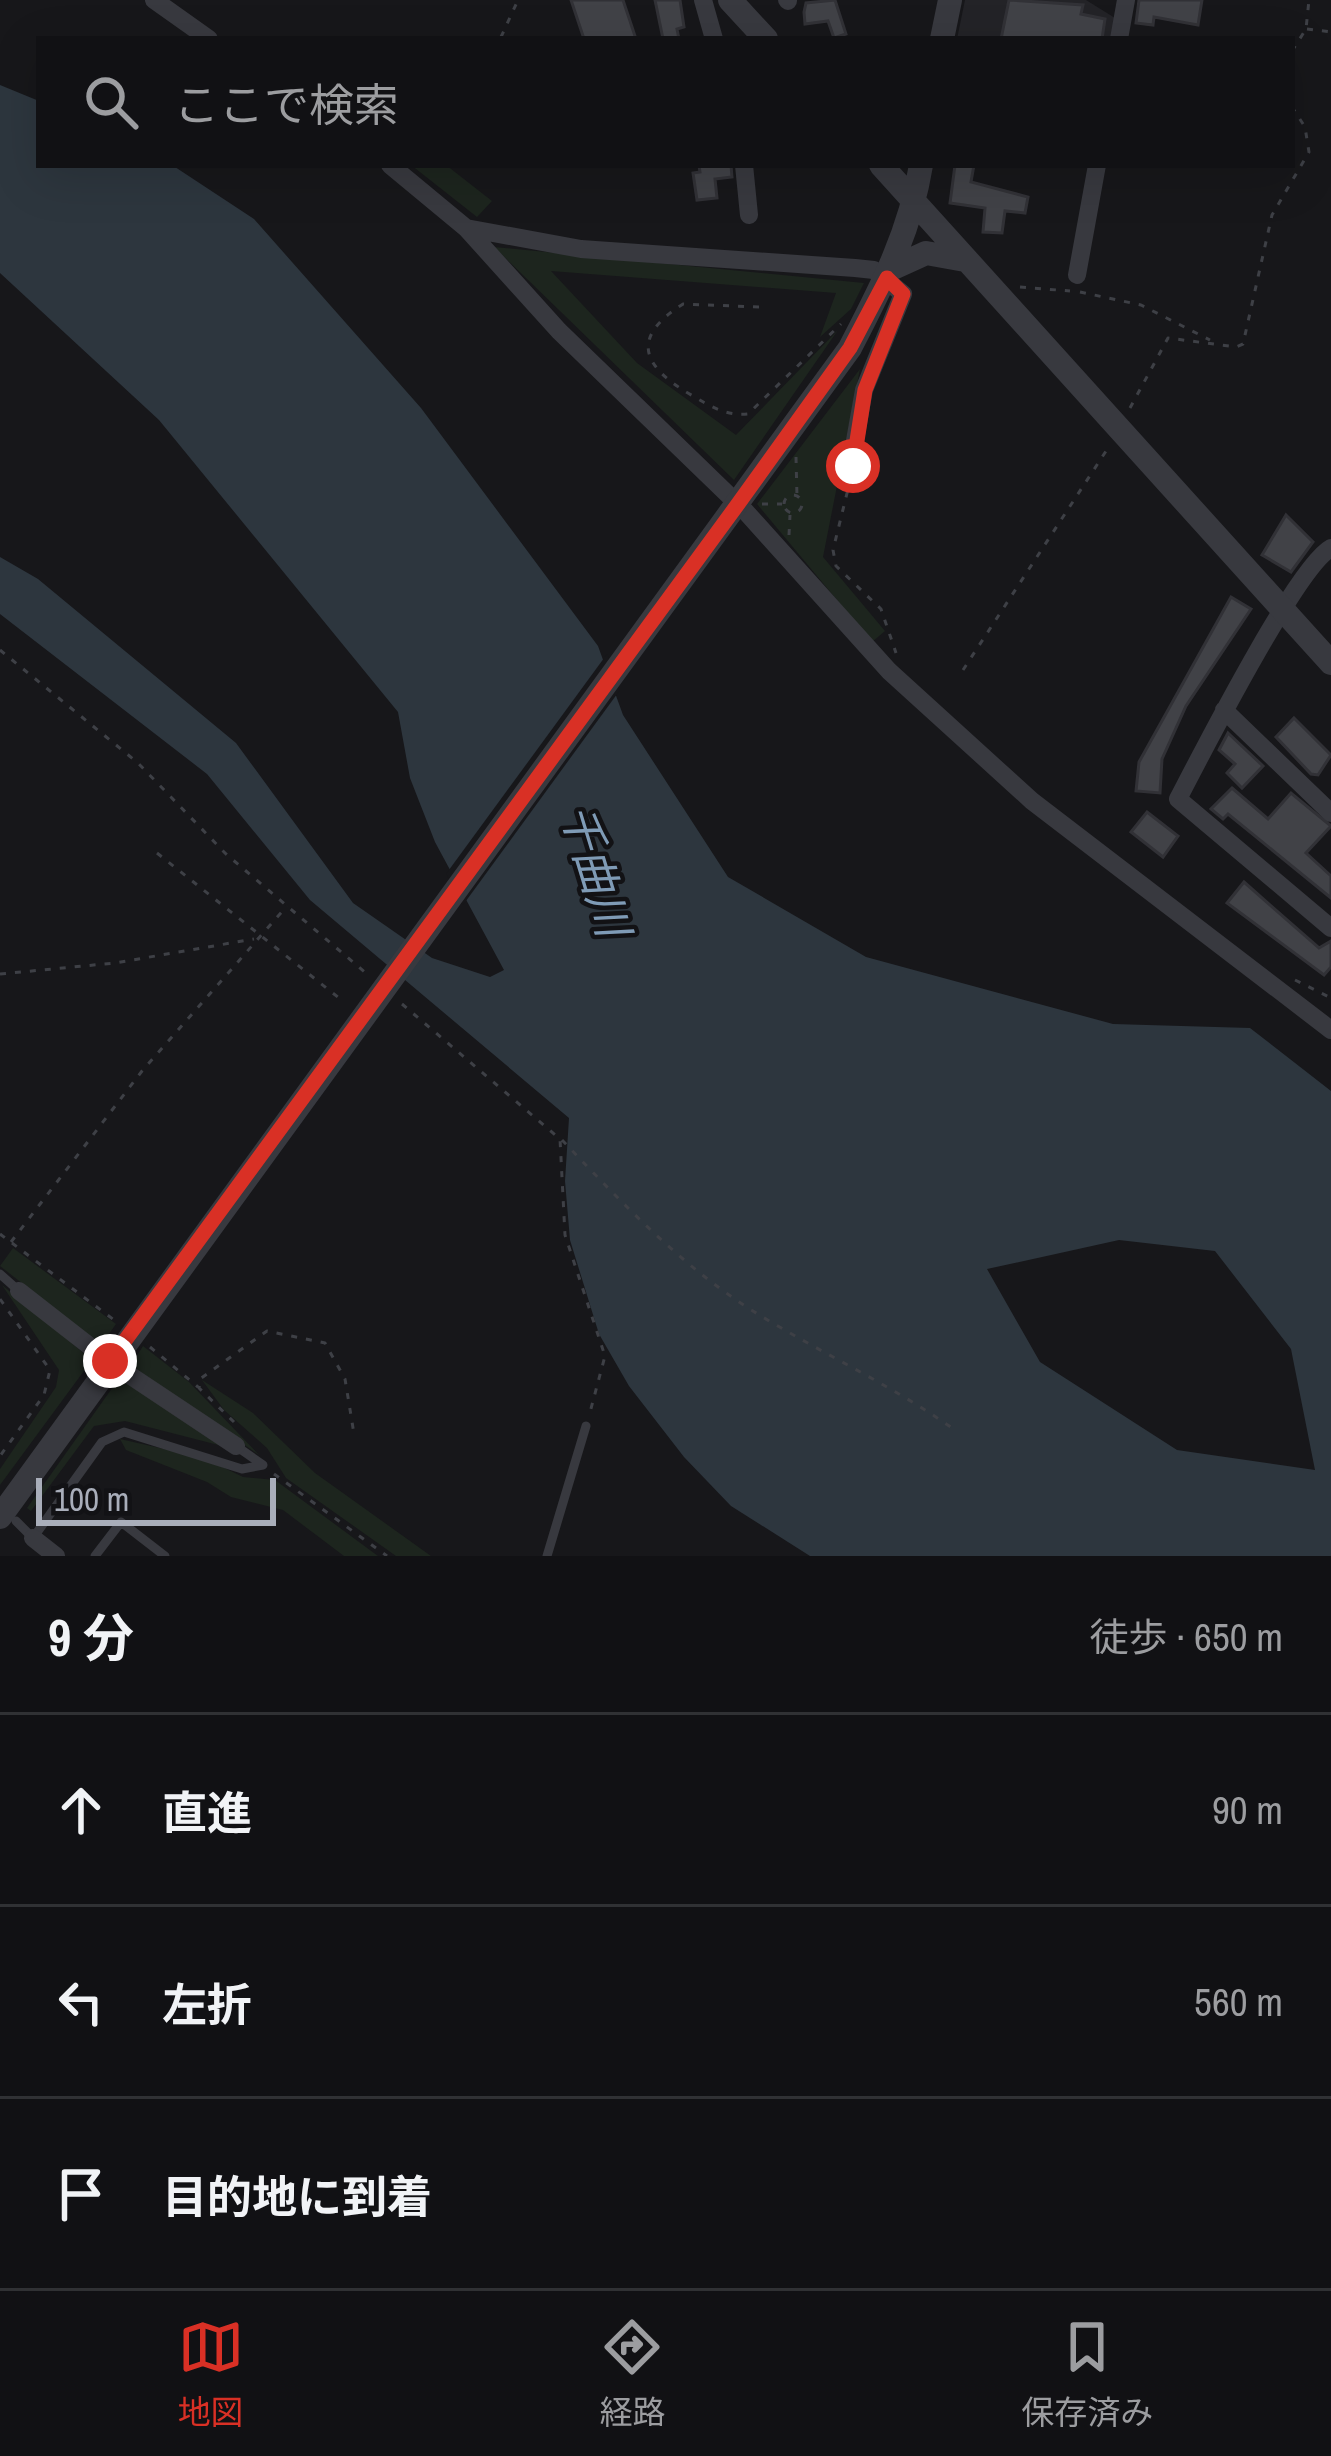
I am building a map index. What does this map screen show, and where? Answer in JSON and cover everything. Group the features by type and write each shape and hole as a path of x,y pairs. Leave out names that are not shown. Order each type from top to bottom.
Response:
{"street":[{"path":"154,0 205,36"},
{"path":"704,0 713,36"},
{"path":"730,0 763,36"},
{"path":"943,36 950,0"},
{"path":"1120,36 1126,0"},
{"path":"393,168 466,228 559,331 743,508 901,682 1032,801 1331,1030"},
{"path":"744,168 749,215"},
{"path":"884,168 1331,663"},
{"path":"851,457 921,168"},
{"path":"1077,275 1096,168"},
{"path":"466,228 581,249 855,268 894,280"},
{"path":"8,1519 113,1356 743,508 894,280 926,254 967,260"},
{"path":"1331,548 1317,557 1224,710 1178,800 1331,928"},
{"path":"1224,710 1331,813"},
{"path":"9,1295 240,1439"},
{"path":"33,1538 56,1556"}],"lane":[{"path":"0,1274 9,1295"},
{"path":"547,1556 586,1426"},
{"path":"8,1519 33,1538 102,1442 124,1432 242,1469 263,1466"},
{"path":"240,1439 263,1466"},
{"path":"95,1556 121,1522 165,1556"}],"path":[{"path":"501,36 518,0"},
{"path":"1295,46 1306,29 1309,0"},
{"path":"1306,29 1331,32"},
{"path":"963,670 1119,431 1161,344 1168,338 1243,344 1272,215 1309,152 1305,127 1295,111"},
{"path":"994,289 1103,294 1142,305 1213,341"},
{"path":"759,307 683,304 661,321 650,344 649,363 660,377 712,408 748,414 838,324 860,328"},
{"path":"790,513 801,508 795,458 804,446"},
{"path":"851,457 833,550 836,566 881,609 901,682"},
{"path":"784,504 788,496 797,497"},
{"path":"743,508 784,504"},
{"path":"784,504 790,513 789,535"},
{"path":"0,650 138,763 226,854 374,980"},
{"path":"158,853 258,938 339,998"},
{"path":"11,1242 142,1071 286,906"},
{"path":"0,974 116,963 258,938"},
{"path":"391,994 560,1139 676,1254 759,1315 893,1387 952,1428"},
{"path":"560,1139 565,1235 605,1356 586,1426"},
{"path":"0,1234 121,1325"},
{"path":"0,1456 44,1395 50,1370 9,1295"},
{"path":"199,1388 205,1372 267,1331 325,1343 346,1378 354,1434"},
{"path":"139,1339 199,1388 240,1439"},
{"path":"263,1466 388,1556"}],"shaded area":[{"path":"965,0 1086,0 1115,18 1112,36 958,36"},
{"path":"415,168 450,168 492,201 477,217"},
{"path":"494,247 864,283 851,309 820,337 836,293 551,271 637,363 736,435 838,330 734,480"},
{"path":"860,369 823,557 885,631 872,642 757,504"},
{"path":"13,1248 116,1324 101,1345 0,1266"},
{"path":"2,1285 92,1360 0,1485 0,1469 56,1387 59,1370"},
{"path":"143,1346 189,1382 259,1455 131,1365"},
{"path":"120,1377 230,1448 125,1421 94,1426 31,1511 27,1508"},
{"path":"202,1380 253,1413 315,1473 431,1556 396,1556 286,1478 267,1448 224,1410"},
{"path":"120,1439 204,1458 243,1477 275,1480 378,1556 344,1556 283,1510 231,1497 207,1482 126,1450"}],"water":[{"name":"千曲川","path":"0,85 36,100 36,168 177,168 254,219 421,408 598,646 623,715 728,877 866,957 1113,1024 1250,1028 1331,1091 1331,1556 810,1556 731,1506 684,1457 629,1386 599,1334 570,1240 565,1181 569,1118 310,900 207,774 0,614 0,557 38,579 236,743 353,903 432,958 490,977 504,970 435,842 410,778 398,712 159,420 0,273","holes":["1119,1240 1215,1251 1291,1349 1315,1470 1177,1450 1040,1362 987,1269"]}],"pier":[{"path":"607,654 620,690 463,905 446,874"}],"building":[{"path":"571,0 623,0 635,36 583,36"},
{"path":"655,0 680,0 684,27 677,29 678,36 662,36"},
{"path":"835,0 846,34 833,36 828,21 805,24 806,3"},
{"path":"1009,0 1083,5 1081,14 1105,19 1102,36 1002,36"},
{"path":"1139,0 1202,0 1198,25 1154,17 1153,25 1136,23"},
{"path":"699,168 731,168 732,177 715,179 717,198 697,200 693,173"},
{"path":"955,168 973,168 971,182 1028,197 1025,213 1005,211 1002,233 983,232 985,208 950,203"},
{"path":"1286,515 1313,542 1291,572 1262,555"},
{"path":"1231,597 1251,609 1186,706 1162,759 1160,793 1136,791 1139,762"},
{"path":"1294,718 1331,755 1318,775 1311,774 1276,737"},
{"path":"1228,733 1263,766 1242,788 1227,773 1235,764 1219,750"},
{"path":"1232,788 1268,819 1291,793 1331,826 1306,853 1331,876 1331,898 1228,814 1223,819 1211,809"},
{"path":"1147,812 1178,836 1163,857 1131,832"},
{"path":"1244,882 1319,948 1331,941 1331,967 1324,975 1227,903"}],"route":[{"path":"110,1361 850,348 887,278 903,294 865,390 853,466"}]}
